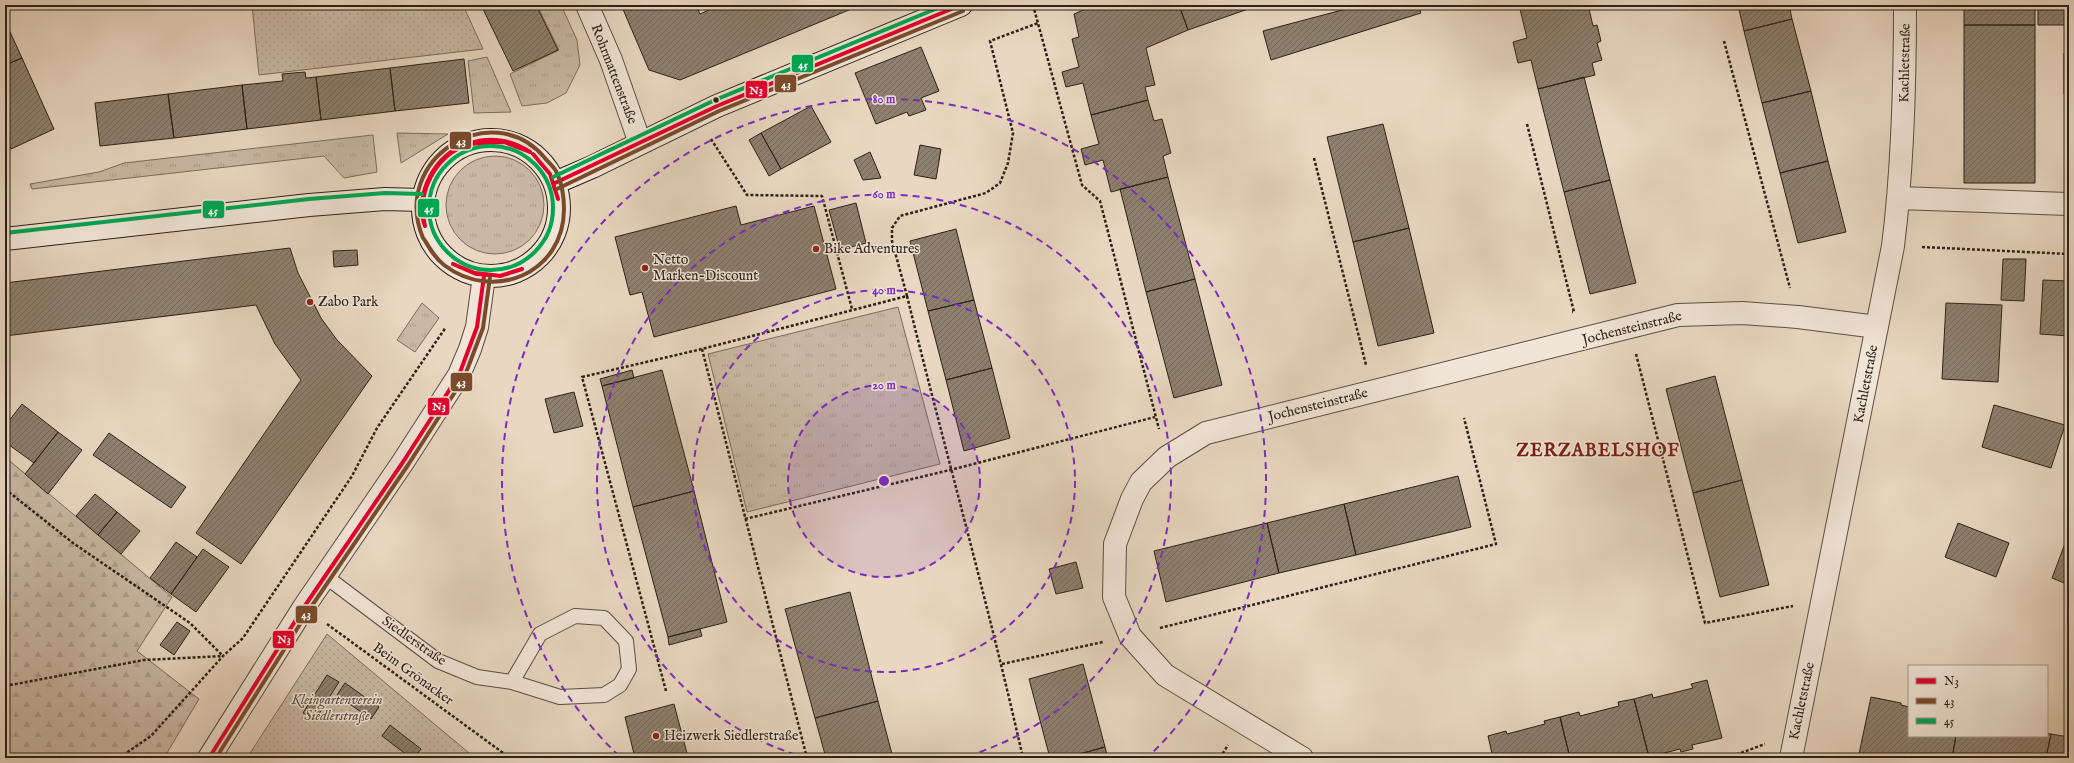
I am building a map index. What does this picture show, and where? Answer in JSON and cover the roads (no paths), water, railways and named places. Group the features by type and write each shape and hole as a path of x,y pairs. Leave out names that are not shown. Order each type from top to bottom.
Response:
{"street":[{"name":"Rohrmattenstraße","path":"587,5 611,60 640,143"},
{"path":"555,183 696,117 961,5"},
{"name":"Kachletstraße","path":"1792,751 1893,246 1899,198 1905,91 1905,5"},
{"path":"484,140 505,141 525,148 542,162 555,183 560,198 559,218 554,237 540,256 516,272 503,276 484,276 458,267 441,254 429,236 422,216 422,200 432,174 445,157 463,145 484,140"},
{"path":"1899,198 2069,204"},
{"path":"5,239 309,205 385,199 422,200"},
{"path":"209,758 304,607 403,462 458,375 470,349 477,327 484,276"},
{"name":"Jochensteinstraße","path":"1302,758 1165,675 1130,636 1114,596 1115,544 1132,499 1141,482 1167,457 1206,433 1678,315 1742,313 1798,317 1877,327"}],"lane":[{"name":"Siedlerstraße","path":"326,576 438,661 477,677 512,682 560,697 604,695 620,685 629,669 626,641 604,618 575,616 540,634 512,682"}],"place":[{"name":"Bike Adventures","path":"816,249"},
{"name":"Netto Marken-Discount","path":"645,268"},
{"name":"Zabo Park","path":"310,302"},
{"name":"Heizwerk Siedlerstraße","path":"656,736"}],"district":[{"name":"ZERZABELSHOF","path":"1598,451"}],"park label":[{"name":"Kleingartenverein Siedlerstraße","path":"337,708"}]}
